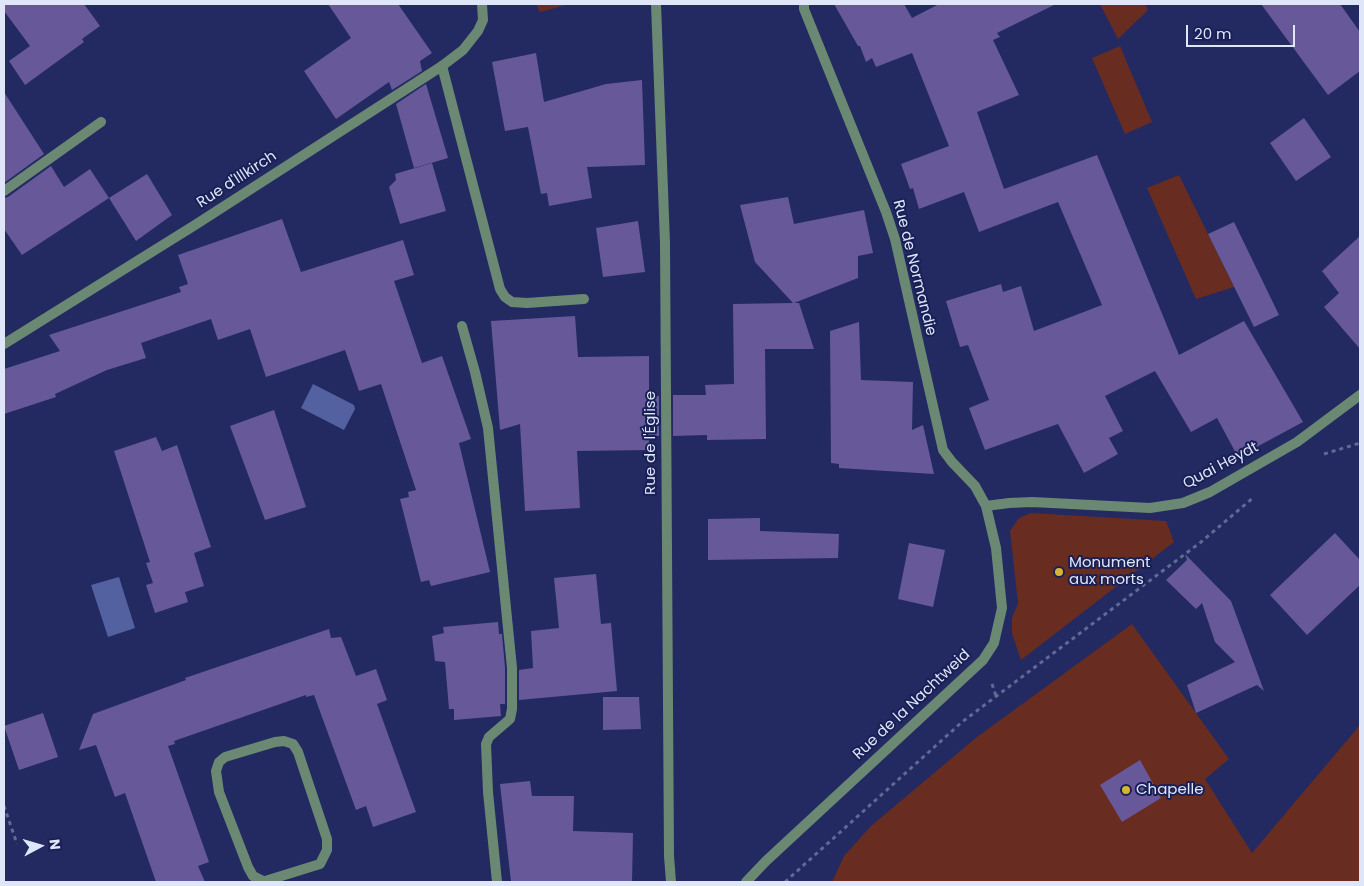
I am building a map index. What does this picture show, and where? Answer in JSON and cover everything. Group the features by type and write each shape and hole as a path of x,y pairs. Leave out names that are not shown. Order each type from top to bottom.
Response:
{"street":[{"name":"Rue d'Illkirch","path":"4,344 442,66 462,50 478,31 482,20 482,4"},
{"name":"Rue de l'Église","path":"656,4 665,243 669,846 672,882"},
{"name":"Rue de Normandie","path":"804,4 807,16 886,212 944,450 952,462 975,486 986,506"},
{"path":"442,66 500,289 505,297 512,302 527,303 584,299"},
{"path":"4,190 101,122"},
{"path":"462,326 488,428 512,668 512,709 510,719 489,737 486,744 488,792 497,882"},
{"name":"Quai Heydt","path":"986,506 1032,502 1150,508 1183,503 1210,492 1297,442 1360,394"},
{"name":"Rue de la Nachtweid","path":"746,882 983,660 994,643 1002,608 1001,582 996,548 986,506"},
{"path":"284,741 293,744 298,752 327,839 327,850 320,864 262,882 253,876 248,867 219,792 216,771 219,762 225,756 284,741"}],"path":[{"path":"1320,455 1360,443"},
{"path":"785,882 962,722 1201,542 1258,494"},
{"path":"4,806 17,844"}],"shaded area":[{"path":"536,4 570,4 540,12"},
{"path":"1100,4 1145,4 1148,10 1118,39"},
{"path":"1120,46 1152,122 1125,134 1092,58"},
{"path":"1179,175 1234,287 1196,299 1147,188"},
{"path":"1031,513 1166,521 1174,542 1021,660 1012,634 1012,618 1018,603 1010,531 1019,518"},
{"path":"1132,624 1229,759 1205,779 1252,853 1360,725 1360,882 832,882 844,856 871,826 977,737"}],"water":[{"path":"313,384 354,405 355,409 344,430 301,408"},
{"path":"119,577 135,628 108,637 91,585"}],"building":[{"path":"4,4 84,4 100,26 82,39 84,42 25,85 9,61 30,46 4,11"},
{"path":"328,4 398,4 432,53 420,61 422,71 392,90 389,82 336,119 304,71 351,38"},
{"path":"834,4 904,4 912,18 939,4 1056,4 997,33 1000,37 993,40 1019,95 977,112 1004,189 1097,155 1179,355 1244,321 1303,422 1238,457 1217,418 1191,432 1155,371 1105,396 1123,431 1109,438 1118,454 1084,473 1058,424 985,450 969,408 989,400 968,345 960,347 946,301 1001,284 1003,292 1021,286 1034,331 1102,305 1058,202 979,232 964,192 919,209 913,188 910,189 901,164 949,146 912,53 876,67 872,58 866,62 860,46 858,46"},
{"path":"1261,4 1340,4 1360,32 1360,71 1328,95"},
{"path":"536,53 544,102 606,84 642,80 645,165 587,167 592,198 549,206 547,193 541,194 528,127 505,131 492,62"},
{"path":"426,84 448,158 414,168 396,104"},
{"path":"4,92 44,154 4,183"},
{"path":"1304,118 1331,157 1296,181 1270,143"},
{"path":"432,163 446,211 400,224 389,187 396,180 395,174"},
{"path":"51,166 64,187 90,169 109,198 22,255 4,229 4,198"},
{"path":"147,174 172,215 136,241 109,198"},
{"path":"788,197 794,224 864,210 873,253 858,256 858,278 794,303 799,303 814,349 765,349 766,439 707,440 707,435 673,436 673,395 706,395 705,385 734,384 733,304 793,303 755,262 740,205"},
{"path":"282,219 301,272 403,240 414,275 394,281 422,363 442,356 471,439 459,443 490,572 431,586 429,580 421,582 400,499 409,497 408,492 416,490 381,384 359,391 345,350 266,377 250,329 218,340 211,319 141,343 146,358 107,370 55,394 56,397 4,414 4,369 60,351 49,335 181,292 179,287 188,284 178,255"},
{"path":"638,221 645,272 603,277 596,228"},
{"path":"1234,222 1279,315 1254,327 1208,234"},
{"path":"1360,236 1360,349 1324,307 1339,293 1322,271"},
{"path":"575,316 578,357 649,356 649,396 659,396 659,436 649,436 649,450 577,451 580,508 525,511 520,424 500,430 491,321"},
{"path":"859,322 861,380 913,382 912,430 923,425 934,474 839,468 839,464 831,463 830,331"},
{"path":"274,410 306,507 265,520 230,426"},
{"path":"156,437 162,451 177,445 211,547 194,553 204,586 185,592 188,602 155,613 146,585 153,583 146,563 150,562 114,451"},
{"path":"760,518 760,531 839,534 838,558 708,560 708,519"},
{"path":"1335,533 1360,560 1360,585 1307,635 1270,595"},
{"path":"909,543 945,550 933,607 898,599"},
{"path":"1185,554 1231,601 1264,691 1257,685 1196,713 1187,685 1235,662 1215,642 1202,603 1196,609 1166,580 1187,560"},
{"path":"596,574 601,624 611,623 617,691 519,700 519,670 533,668 531,631 559,628 554,578"},
{"path":"498,622 499,634 502,634 505,668 505,704 500,704 501,716 454,720 454,709 449,709 445,662 435,661 432,636 444,633 443,627"},
{"path":"329,629 331,638 341,637 356,676 376,669 387,700 377,704 416,812 373,827 366,806 356,810 314,695 306,697 306,695 174,741 175,744 168,746 209,862 198,866 205,882 156,882 125,793 115,797 96,745 79,750 93,714 186,680 185,678"},
{"path":"603,697 639,697 641,729 603,730"},
{"path":"43,713 58,757 19,770 4,726"},
{"name":"Chapelle","path":"1140,760 1161,798 1122,822 1100,785"},
{"path":"530,781 532,796 574,796 573,831 633,833 632,882 511,882 500,784"}],"place":[{"name":"Monument aux morts","path":"1059,572"},
{"name":"Chapelle","path":"1126,790"}]}
